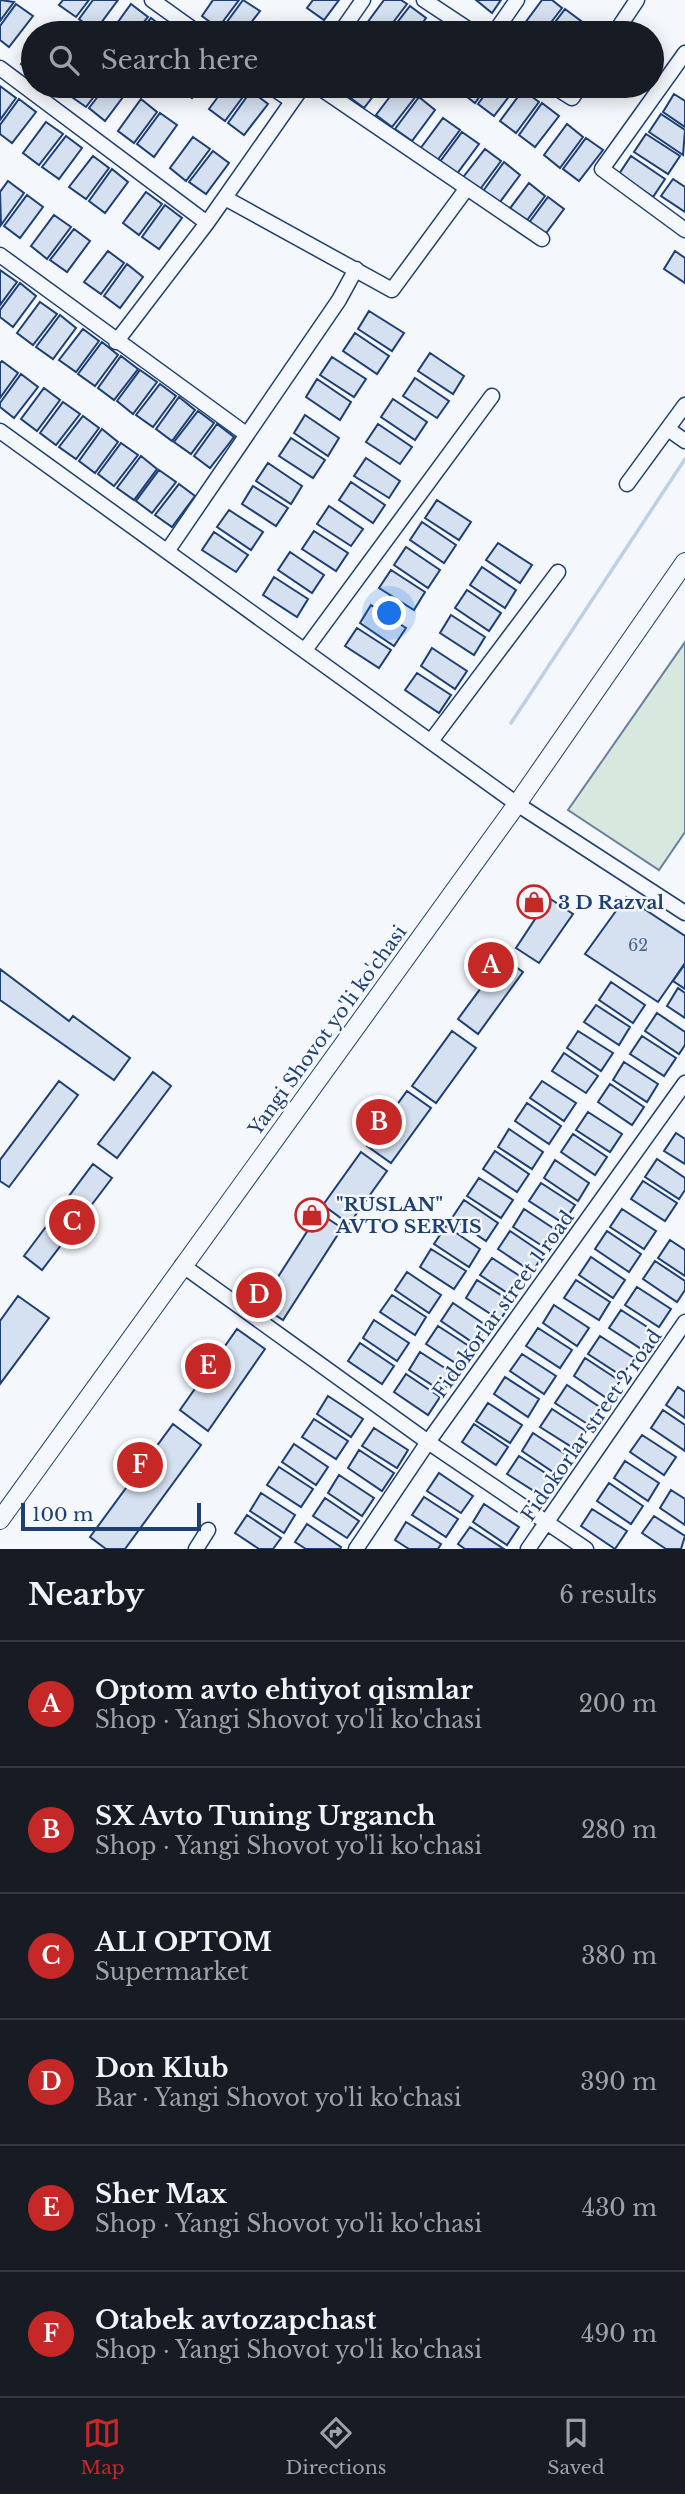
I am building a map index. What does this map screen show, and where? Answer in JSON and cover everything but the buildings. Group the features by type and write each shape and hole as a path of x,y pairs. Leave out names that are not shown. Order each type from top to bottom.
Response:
{"main road":[{"name":"Yangi Shovot yo'li ko'chasi","path":"0,1520 517,804 685,562"}],"street":[{"path":"152,0 181,21"},
{"path":"348,21 363,0"},
{"path":"424,0 456,21"},
{"path":"502,21 517,0"},
{"path":"623,21 637,0"},
{"path":"664,82 685,53"},
{"path":"0,68 21,84"},
{"path":"40,98 207,223"},
{"path":"286,98 292,102"},
{"path":"116,342 207,223 295,98"},
{"path":"335,98 542,239"},
{"path":"653,98 602,169 685,230"},
{"path":"225,198 393,290 467,188"},
{"path":"0,255 246,434"},
{"path":"169,550 339,300 356,270"},
{"path":"306,650 492,396"},
{"path":"626,484 685,405"},
{"path":"668,429 685,441"},
{"path":"0,431 169,550 517,804 685,913"},
{"path":"431,741 558,572"},
{"name":"Fidokorlar street 1 road","path":"356,1549 428,1442 685,1083"},
{"path":"182,1265 428,1442 586,1549"},
{"name":"Fidokorlar street 2 road","path":"528,1549 685,1322"},
{"path":"196,1549 208,1530"}],"shaded area":[{"path":"685,642 685,832 659,870 568,810"}],"waterway":[{"path":"511,723 685,459"}],"place":[{"name":"3 D Razval","path":"534,902"},
{"name":"Optom avto ehtiyot qismlar","path":"491,965"},
{"name":"SX Avto Tuning Urganch","path":"379,1122"},
{"name":"\"RUSLAN\" AVTO SERVIS","path":"312,1215"},
{"name":"ALI OPTOM","path":"72,1222"},
{"name":"Don Klub","path":"259,1295"},
{"name":"Sher Max","path":"208,1366"},
{"name":"Otabek avtozapchast","path":"140,1465"}]}
